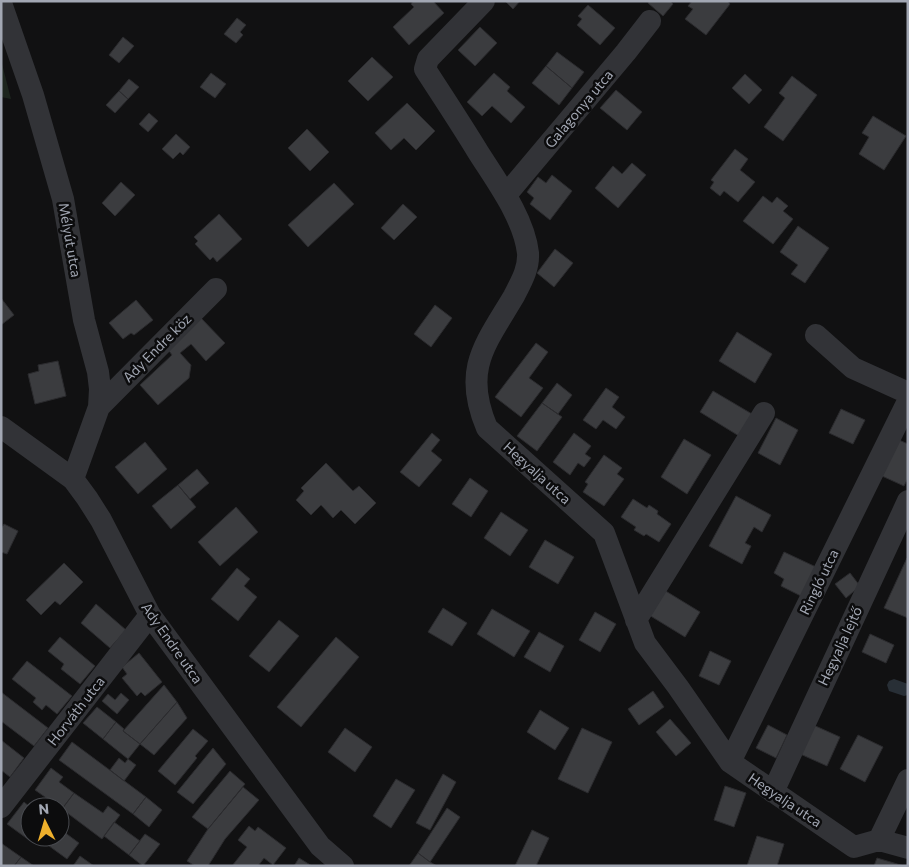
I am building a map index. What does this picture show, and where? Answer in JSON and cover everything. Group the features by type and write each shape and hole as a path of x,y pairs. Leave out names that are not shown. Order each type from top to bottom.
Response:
{"street":[{"name":"Hegyalja utca","path":"484,1 428,59 425,69 506,195 524,233 528,255 525,276 481,353 476,376 476,394 479,411 486,428 604,533 645,643 730,762 773,792 852,856 879,840"},
{"name":"Mélyút utca","path":"1,3 33,95 62,199 84,320 98,372 100,389 99,407 72,479"},
{"name":"Galagonya utca","path":"506,195 650,21"},
{"name":"Ady Endre köz","path":"99,407 216,289"},
{"path":"816,335 853,368 908,393"},
{"name":"Ringló utca","path":"730,762 908,401"},
{"path":"636,620 764,413"},
{"name":"Ady Endre utca","path":"1,427 72,479 101,520 150,615 320,846 342,866"},
{"name":"Hegyalja lejtő","path":"773,792 908,501"},
{"name":"Horváth utca","path":"1,807 150,615"},
{"path":"908,780 879,840 908,848"}],"shaded area":[{"path":"1,60 11,99 1,97"},
{"path":"894,679 908,684 908,695 904,696 889,691 887,685 889,681"}],"building":[{"path":"413,1 433,1 444,13 409,45 393,27 414,7 411,4"},
{"path":"505,1 520,1 513,9"},
{"path":"649,1 670,1 673,4 663,16 648,3"},
{"path":"692,1 727,1 730,4 706,35 685,19 693,9 688,6"},
{"path":"588,5 615,28 600,45 577,25 582,19 578,16"},
{"path":"237,18 246,25 240,32 243,35 236,43 224,34"},
{"path":"480,27 497,43 475,66 458,50"},
{"path":"123,37 134,46 119,63 109,55"},
{"path":"557,52 584,72 572,88 546,66"},
{"path":"372,57 393,77 368,101 348,81"},
{"path":"546,66 572,88 559,105 532,83"},
{"path":"211,73 226,84 215,98 200,87"},
{"path":"494,73 510,87 507,91 525,107 511,123 492,106 482,116 467,102"},
{"path":"745,74 762,90 749,104 732,88"},
{"path":"792,76 817,95 783,141 764,127 785,98 779,93"},
{"path":"129,79 139,87 128,99 119,91"},
{"path":"616,90 642,112 627,130 600,108"},
{"path":"119,91 128,99 115,113 106,105"},
{"path":"407,103 435,131 416,150 404,138 391,150 375,133"},
{"path":"149,113 158,121 148,132 139,124"},
{"path":"873,116 906,136 884,170 859,154 869,137 862,133"},
{"path":"307,129 329,152 310,171 288,148"},
{"path":"176,134 190,147 183,155 180,152 173,159 162,149"},
{"path":"735,149 748,159 740,170 755,182 738,202 724,191 720,196 710,188 714,182 711,180"},
{"path":"632,163 646,175 618,208 595,188 613,166 622,174"},
{"path":"552,175 572,191 550,220 530,204 534,198 527,192 538,177 546,183"},
{"path":"121,182 135,195 115,216 102,203"},
{"path":"334,183 354,204 308,247 288,225"},
{"path":"763,196 772,203 777,197 788,206 783,211 793,219 773,244 743,221"},
{"path":"403,204 417,217 394,240 381,228"},
{"path":"219,214 242,239 217,262 213,257 210,260 195,244 198,241 194,237"},
{"path":"798,226 829,248 805,283 791,274 798,265 780,252"},
{"path":"555,249 573,263 554,287 537,273"},
{"path":"1,298 14,315 1,325"},
{"path":"136,300 153,320 134,335 131,333 123,339 109,323"},
{"path":"435,305 452,318 431,347 414,334"},
{"path":"200,317 225,343 206,361 191,344 180,353 191,365 189,378 158,405 140,385 172,355 167,348"},
{"path":"737,332 772,354 755,383 719,361"},
{"path":"536,343 548,352 529,378 543,388 521,417 495,397"},
{"path":"58,361 66,396 35,404 28,374 39,371 38,365"},
{"path":"557,383 572,395 558,414 542,403"},
{"path":"606,388 619,397 612,407 625,417 616,429 603,420 596,429 583,420"},
{"path":"713,391 752,414 739,436 700,412"},
{"path":"542,403 562,417 537,451 517,436"},
{"path":"841,409 865,420 853,444 829,433"},
{"path":"776,418 798,430 780,465 758,453"},
{"path":"432,433 440,440 431,451 442,460 419,487 400,472"},
{"path":"574,433 591,446 585,454 591,458 584,467 578,463 570,475 553,462"},
{"path":"684,439 711,455 687,494 661,477"},
{"path":"899,440 908,444 908,478 904,486 882,476"},
{"path":"145,442 167,469 138,494 115,467"},
{"path":"604,455 622,468 617,474 624,479 604,506 583,492 588,484 585,482"},
{"path":"326,463 353,491 359,486 376,503 355,524 341,510 333,518 321,505 311,515 296,500 304,491 301,488"},
{"path":"197,469 209,483 190,499 178,485"},
{"path":"470,478 488,491 471,517 452,504"},
{"path":"178,485 196,507 171,529 152,506"},
{"path":"736,496 771,515 762,532 754,527 745,543 751,546 742,564 709,546"},
{"path":"633,499 647,508 649,505 658,511 657,514 671,524 659,542 646,534 644,536 634,530 636,527 621,517"},
{"path":"236,507 258,532 220,566 198,542"},
{"path":"501,512 528,530 510,556 484,538"},
{"path":"4,524 18,531 7,554 1,552 1,529"},
{"path":"545,540 574,557 558,584 529,567"},
{"path":"784,552 816,567 803,597 781,586 784,579 774,573"},
{"path":"908,559 908,618 884,608"},
{"path":"64,563 83,582 60,605 55,601 41,615 26,600"},
{"path":"237,568 250,579 244,586 257,597 238,621 211,599"},
{"path":"850,573 860,586 846,598 835,584"},
{"path":"664,590 700,612 685,637 649,615"},
{"path":"96,604 126,630 110,648 81,623"},
{"path":"443,608 467,623 452,646 428,632"},
{"path":"492,609 530,631 514,657 477,634"},
{"path":"595,612 616,624 600,652 579,640"},
{"path":"279,620 299,636 269,672 249,656"},
{"path":"539,632 564,646 550,672 524,657"},
{"path":"870,634 894,645 886,663 862,652"},
{"path":"60,637 95,666 80,684 61,669 64,664 48,651"},
{"path":"336,637 359,657 301,727 277,707"},
{"path":"710,651 731,661 719,685 699,676"},
{"path":"139,653 162,682 145,696 141,692 137,696 122,678 127,674 122,667"},
{"path":"27,661 72,696 57,714 46,705 42,710 33,702 36,698 12,679"},
{"path":"164,685 177,702 140,744 123,731"},
{"path":"653,691 664,707 639,725 628,709"},
{"path":"1,692 48,728 34,746 1,721"},
{"path":"121,693 129,700 117,714 102,701 108,694 115,700"},
{"path":"177,702 187,718 154,755 140,744"},
{"path":"97,707 116,722 103,739 83,723"},
{"path":"540,710 569,728 555,750 527,732"},
{"path":"670,719 691,743 676,756 656,732"},
{"path":"116,722 124,729 123,731 140,744 128,759 103,739"},
{"path":"811,724 840,737 827,766 798,753"},
{"path":"768,725 787,735 776,758 756,748"},
{"path":"345,728 372,747 355,772 328,752"},
{"path":"582,728 612,742 588,793 558,779"},
{"path":"193,729 208,741 175,785 158,771"},
{"path":"858,735 883,747 865,782 840,769"},
{"path":"1,740 24,758 10,777 1,770"},
{"path":"72,742 146,797 133,814 59,760"},
{"path":"213,748 226,764 193,804 177,792"},
{"path":"119,758 125,763 128,759 136,765 124,781 110,770"},
{"path":"51,768 63,777 59,782 74,793 70,798 45,797 35,790"},
{"path":"230,771 245,784 208,829 192,817"},
{"path":"443,774 456,782 430,830 416,823"},
{"path":"396,779 415,790 391,828 373,816"},
{"path":"725,786 746,793 734,827 714,820"},
{"path":"243,787 259,800 225,839 208,866 195,866 187,861 208,829"},
{"path":"74,793 103,813 108,806 120,815 102,839 70,815 70,798"},
{"path":"146,797 162,810 149,827 133,814"},
{"path":"20,807 20,833 7,824"},
{"path":"447,808 460,817 430,862 418,853"},
{"path":"114,822 140,841 129,855 104,836"},
{"path":"249,826 255,831 258,827 286,848 273,865 264,858 258,866 232,866 247,847 238,840"},
{"path":"532,830 549,838 536,866 515,866"},
{"path":"145,834 160,844 143,866 129,855"},
{"path":"70,836 79,843 67,859 50,847 70,847"},
{"path":"757,836 784,844 777,866 747,866"},
{"path":"1,843 21,857 14,866 1,866"},
{"path":"418,853 430,862 437,866 409,866"},
{"path":"80,856 94,866 73,866"},
{"path":"21,857 34,866 14,866"},
{"path":"299,858 312,866 294,866"},
{"path":"877,858 904,866 874,866"}]}
